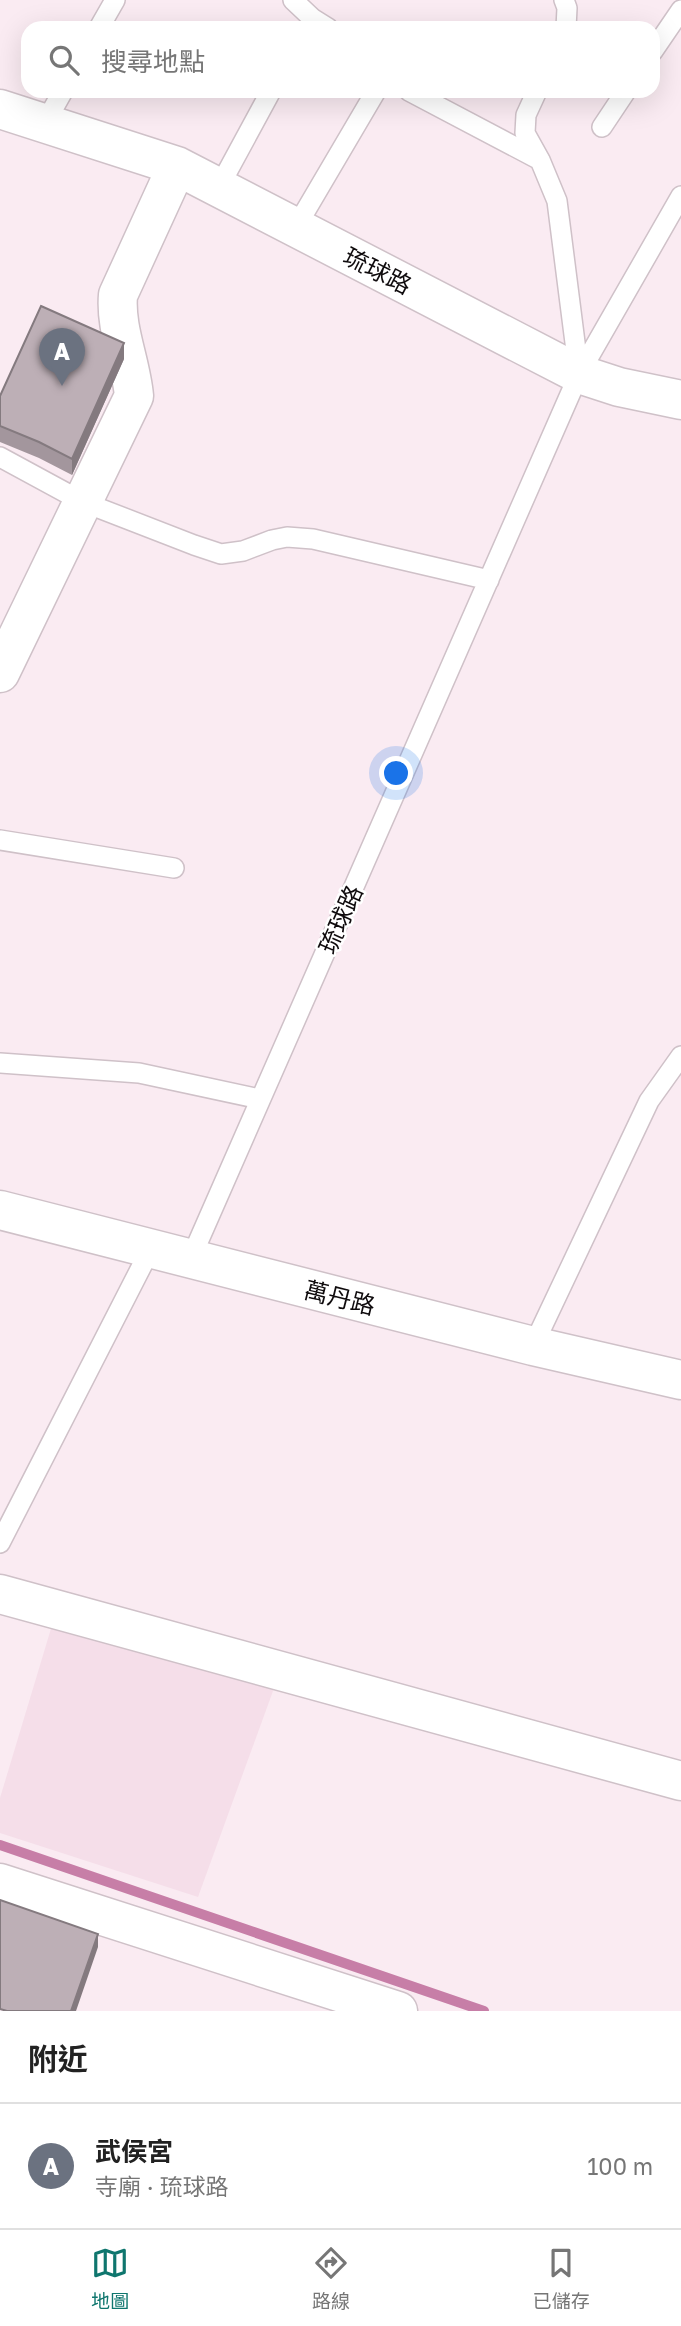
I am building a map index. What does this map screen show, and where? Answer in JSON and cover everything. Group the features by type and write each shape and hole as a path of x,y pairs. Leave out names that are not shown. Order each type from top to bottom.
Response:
{"street":[{"name":"琉球路","path":"0,108 177,166 579,374 619,387 681,400"},
{"path":"0,673 134,397 117,312 118,295 177,166"},
{"name":"萬丹路","path":"0,1210 533,1346 681,1380"},
{"path":"0,1594 681,1781"},
{"path":"0,1883 398,2011"}],"lane":[{"path":"103,21 115,0"},
{"path":"293,0 312,21"},
{"path":"564,0 566,21"},
{"path":"660,41 681,10"},
{"path":"44,124 59,98"},
{"path":"219,187 267,98"},
{"path":"296,227 372,98"},
{"path":"422,98 540,160"},
{"path":"534,98 526,115 525,133 540,160 556,201 579,374"},
{"path":"602,127 621,98"},
{"path":"579,374 681,196"},
{"name":"琉球路","path":"191,1258 579,374"},
{"path":"0,457 83,502 221,554 243,551 287,537 313,539 489,580"},
{"path":"0,840 174,868"},
{"path":"533,1346 649,1101 681,1056"},
{"path":"0,1063 139,1073 260,1099"},
{"path":"0,1543 151,1248"}],"shaded area":[{"path":"56,1612 277,1680 198,1897 0,1833 0,1798"}],"building":[{"path":"41,306 124,343 72,459 0,426 0,396"},
{"path":"0,1900 98,1934 71,2011 0,2009"}],"waterway":[{"path":"0,1845 484,2011"}],"place":[{"name":"武侯宮","path":"62,386"}]}
